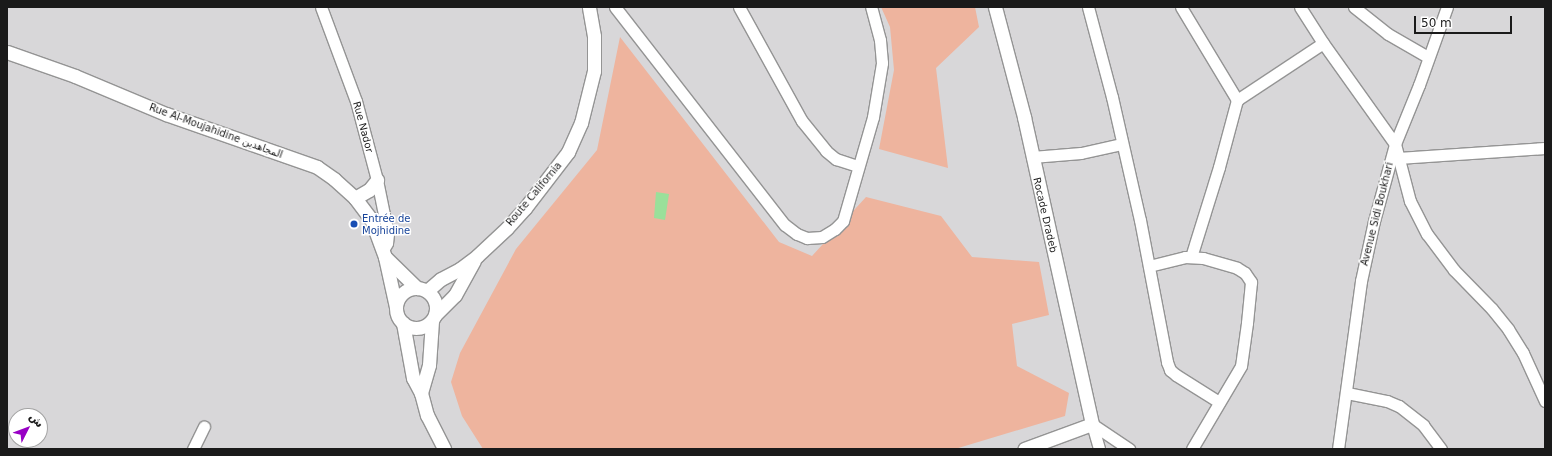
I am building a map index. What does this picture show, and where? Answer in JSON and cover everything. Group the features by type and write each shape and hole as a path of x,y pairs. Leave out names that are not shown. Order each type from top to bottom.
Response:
{"street":[{"name":"Rue Nador","path":"321,7 356,101 377,180 388,234 384,253"},
{"name":"Route California","path":"422,290 460,269 477,256 525,208 557,168 581,123 594,71 594,36 589,7"},
{"path":"615,7 785,225 797,234 807,238 822,237 839,226 843,221 849,204 858,166 873,117 882,63 880,40 871,7"},
{"path":"738,7 802,121 826,151 836,159 858,166"},
{"name":"Rocade Dradeb","path":"995,7 1024,117 1092,424 1099,449"},
{"path":"1088,7 1122,144 1149,266 1168,366 1180,378 1219,402"},
{"path":"1181,7 1237,100"},
{"path":"1300,7 1323,43 1395,144 1410,201 1421,224 1454,270 1492,309 1508,329 1523,353 1545,401"},
{"path":"1354,7 1388,34 1428,57"},
{"name":"Avenue Sidi Boukhari","path":"1338,449 1347,393 1361,281 1368,248 1395,144 1412,103 1447,7"},
{"path":"1191,257 1237,100 1323,43"},
{"name":"Rue Al-Moujahidine المجاهدين","path":"7,52 75,76 166,114 300,160 317,168 334,179 355,198 371,219 384,253 396,307"},
{"path":"1032,157 1081,153 1122,144"},
{"path":"1398,158 1545,148"},
{"path":"355,198 369,190 377,180"},
{"name":"Rue Al-Moujahidine المجاهدين","path":"384,253 422,290"},
{"name":"Route California","path":"434,318 455,295 477,256"},
{"path":"1149,266 1191,257 1203,258 1237,268 1245,273 1251,282 1242,362 1192,449"},
{"path":"421,393 429,365 436,302 422,290 405,291 400,295 396,307 399,319 403,324 410,366 413,378 421,393 428,415 444,449"},
{"path":"403,324 414,328 427,326 434,318"},
{"path":"1347,393 1387,401 1399,406 1423,425 1441,449"},
{"path":"1024,449 1092,424 1129,449"},
{"path":"193,449 204,426"}],"shaded area":[{"path":"7,7 1545,7 1545,449 7,449"},
{"path":"881,7 975,7 979,27 936,68 948,168 879,149 894,70 890,27"},
{"path":"620,37 779,242 812,256 866,197 941,216 972,257 1039,262 1049,315 1012,324 1017,366 1069,393 1065,416 955,449 483,449 462,416 451,382 460,353 516,249 597,150"},
{"path":"656,192 669,194 665,220 654,218"}],"place":[{"name":"Entrée de Mojhidine","path":"354,224"}]}
